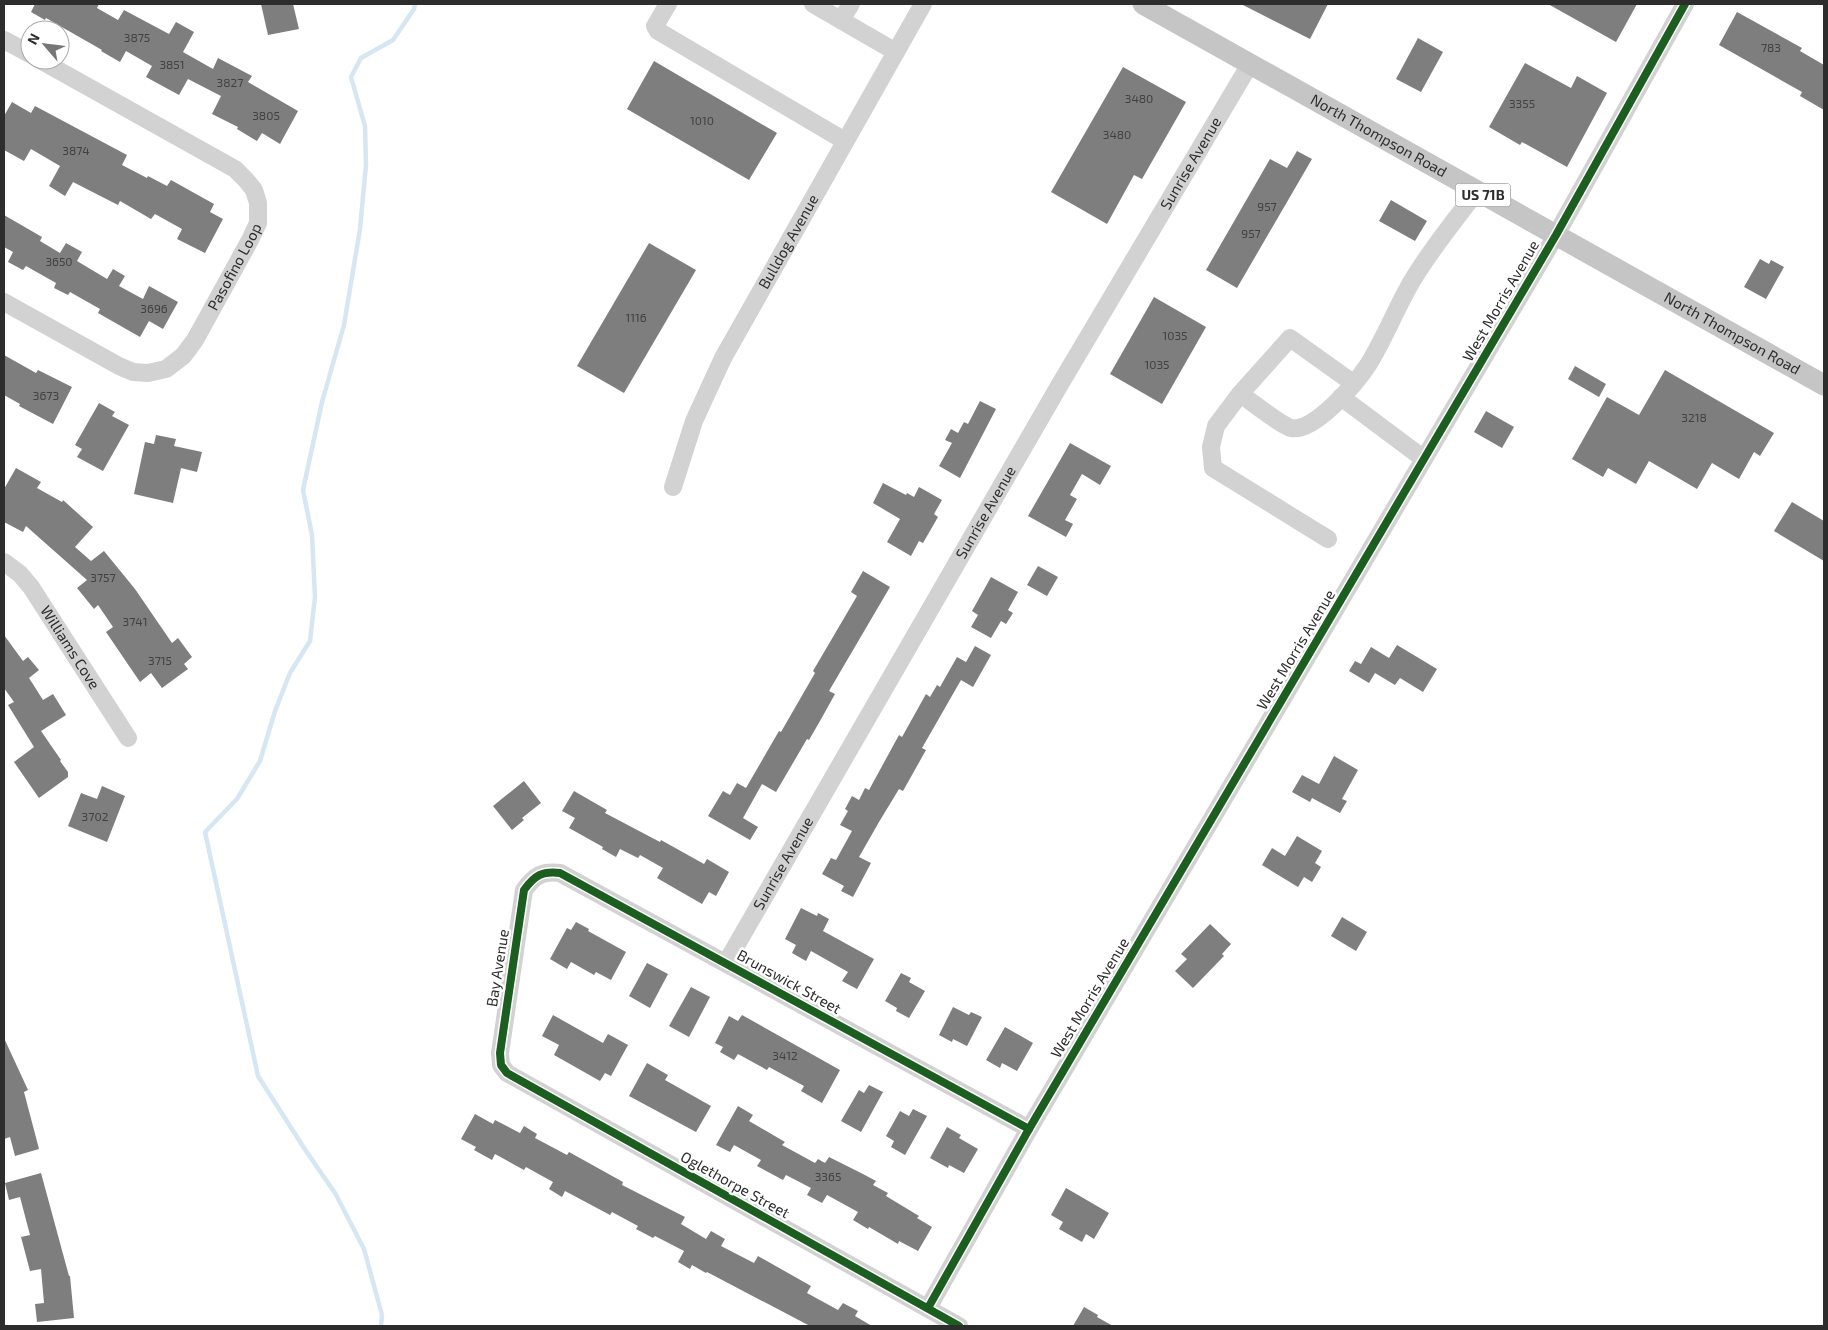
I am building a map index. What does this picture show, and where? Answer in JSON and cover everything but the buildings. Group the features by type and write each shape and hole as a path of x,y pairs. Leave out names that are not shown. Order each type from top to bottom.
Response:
{"main road":[{"name":"North Thompson Road","path":"1143,4 1824,384"}],"street":[{"path":"668,4 655,26 658,31 846,141"},
{"path":"813,4 896,52"},
{"path":"841,20 851,4"},
{"name":"Bulldog Avenue","path":"673,487 685,445 707,389 923,4"},
{"name":"West Morris Avenue","path":"928,1308 1029,1129 1556,235 1685,4"},
{"path":"4,40 20,49"},
{"name":"Sunrise Avenue","path":"726,963 1059,386 1250,64"},
{"name":"Pasofino Loop","path":"4,302 133,372 148,373 166,368 184,356 195,340 258,223 258,203 254,190 235,169 58,70"},
{"path":"1240,394 1290,428 1300,428 1316,420 1341,397 1367,366 1412,281 1431,251 1477,191"},
{"path":"1328,539 1213,468 1211,447 1216,426 1240,394 1290,338 1353,383"},
{"path":"1341,397 1424,459"},
{"name":"Williams Cove","path":"4,562 20,574 32,587 128,738"},
{"name":"Brunswick Street","path":"533,878 548,872 560,873 1029,1129"},
{"name":"Bay Avenue","path":"501,1065 501,1040 524,890 533,878"},
{"name":"Oglethorpe Street","path":"501,1065 507,1073 517,1079 959,1326"}],"waterway":[{"path":"381,1326 382,1315 364,1249 335,1193 258,1076 205,832 237,799 260,761 275,711 290,673 310,641 315,597 312,535 303,490 322,402 344,325 360,229 366,165 365,126 351,77 361,58 393,40 414,9 415,4"}],"cycle path":[{"path":"928,1308 1029,1129 1556,235 1685,4"},
{"path":"959,1326 507,1073 501,1065 500,1053 524,890 539,875 560,873 1029,1129"}]}
